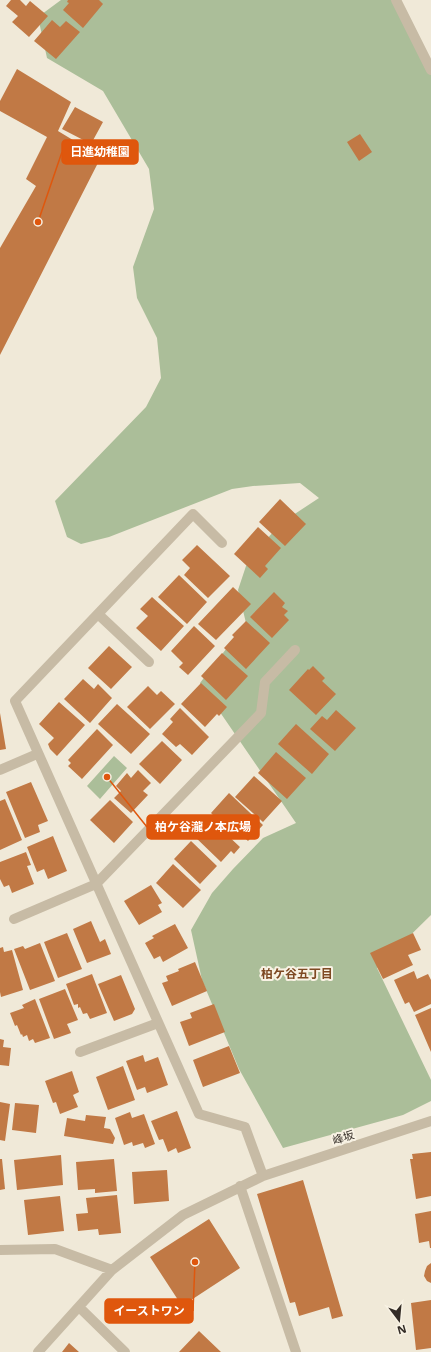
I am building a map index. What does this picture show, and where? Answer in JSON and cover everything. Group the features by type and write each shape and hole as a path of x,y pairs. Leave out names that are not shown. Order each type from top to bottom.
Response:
{"street":[{"path":"396,0 431,70"},
{"path":"222,543 193,514 14,702 199,1114 245,1127 263,1176"},
{"path":"98,614 149,662"},
{"path":"14,919 96,884 261,713 265,682 295,650"},
{"path":"0,770 37,754"},
{"path":"80,1052 158,1023"},
{"name":"峰坂","path":"38,1352 112,1270 183,1215 263,1176 431,1121"},
{"path":"240,1186 296,1352"},
{"path":"0,1250 55,1249 112,1270"},
{"path":"79,1307 125,1352"}],"green space":[{"path":"61,0 401,0 431,72 431,915 377,968 431,1080 431,1101 403,1115 283,1148 239,1069 202,980 191,930 212,893 263,838 296,823 200,683 246,623 238,590 246,566 259,548 281,523 319,498 300,483 232,489 109,537 81,544 67,537 55,501 146,407 161,378 157,338 137,298 133,267 154,209 149,169 103,91 47,58 38,17"},
{"path":"114,756 127,768 100,799 87,786"}],"building":[{"path":"11,0 20,0 26,6 30,1 48,16 29,37 12,22 18,16 6,6"},
{"path":"68,0 99,0 103,4 83,28 63,10 69,3 67,2"},
{"path":"52,20 60,27 66,21 80,32 56,59 34,41"},
{"path":"17,69 71,102 58,131 101,157 0,355 0,248 36,186 26,179 47,137 0,111 0,101"},
{"path":"75,107 103,122 91,144 62,129"},
{"path":"360,134 372,152 359,161 347,142"},
{"path":"280,499 306,524 285,546 259,522"},
{"path":"258,527 281,548 265,566 268,569 260,578 234,554"},
{"path":"197,545 230,576 208,598 184,575 190,568 182,560"},
{"path":"179,575 207,602 187,624 158,597"},
{"path":"233,587 251,604 216,640 198,624"},
{"path":"274,592 285,603 282,607 288,611 284,615 289,620 272,638 250,617"},
{"path":"152,597 184,626 161,651 136,628 148,616 140,609"},
{"path":"246,621 270,643 246,669 224,648 234,637 232,635"},
{"path":"194,626 215,646 188,675 179,667 183,663 171,651"},
{"path":"109,646 132,667 111,689 88,668"},
{"path":"222,653 248,676 226,700 201,676"},
{"path":"313,666 325,678 322,681 336,694 316,715 289,690 308,669 309,670"},
{"path":"83,679 94,689 98,684 112,698 90,723 64,699"},
{"path":"201,683 227,707 219,716 217,714 205,727 181,704"},
{"path":"148,686 157,695 161,691 175,704 150,729 127,707"},
{"path":"59,702 85,725 57,756 50,749 48,744 54,738 39,724"},
{"path":"117,704 150,734 131,754 98,724"},
{"path":"180,708 209,737 192,755 180,744 176,747 162,734 173,722 170,719"},
{"path":"336,710 356,728 335,751 310,729 322,716 327,720"},
{"path":"0,713 6,749 0,750"},
{"path":"296,724 329,754 312,774 278,744"},
{"path":"97,729 113,745 82,779 68,766 71,763 68,760"},
{"path":"162,741 182,760 160,784 139,764"},
{"path":"276,752 306,778 287,799 258,773"},
{"path":"138,770 151,783 143,791 148,795 131,813 114,798 121,791 116,786 127,773 131,778"},
{"path":"254,776 282,801 263,822 235,797"},
{"path":"31,782 48,821 38,825 40,832 25,838 6,792"},
{"path":"229,793 263,825 248,841 229,823 225,827 211,813"},
{"path":"5,799 22,840 0,850 0,801"},
{"path":"110,800 133,822 114,843 90,820"},
{"path":"209,818 240,847 234,854 231,851 221,862 193,835"},
{"path":"53,836 67,871 48,879 44,869 37,872 27,847"},
{"path":"191,841 217,866 200,884 174,859"},
{"path":"26,852 31,865 27,866 34,884 12,893 9,885 4,887 0,879 0,862"},
{"path":"173,864 201,890 183,908 156,883"},
{"path":"151,885 162,903 158,905 162,912 139,925 124,901"},
{"path":"91,921 100,942 105,939 111,954 87,963 73,929"},
{"path":"175,924 188,948 163,962 160,956 154,959 145,943 154,938 152,936"},
{"path":"67,933 82,969 58,978 44,942"},
{"path":"413,933 421,950 408,955 413,965 383,979 370,953"},
{"path":"40,943 55,981 30,990 14,949 23,946 25,949"},
{"path":"3,947 4,952 12,950 23,990 1,997 0,948"},
{"path":"195,962 207,991 172,1006 162,983 168,981 166,976"},
{"path":"414,971 417,979 428,974 431,980 431,1004 414,1012 409,1002 405,1004 394,980"},
{"path":"92,974 107,1013 90,1019 87,1013 83,1014 80,1007 78,1008 78,1004 74,1005 66,984"},
{"path":"121,975 135,1009 132,1014 114,1021 98,984"},
{"path":"65,989 78,1020 67,1024 71,1033 54,1039 39,999"},
{"path":"35,999 50,1038 35,1043 33,1039 29,1041 27,1035 23,1037 22,1034 21,1035 17,1025 15,1026 10,1013 24,1008 22,1005"},
{"path":"214,1004 225,1032 189,1046 180,1022 192,1018 190,1013"},
{"path":"431,1008 431,1052 415,1015"},
{"path":"0,1039 4,1040 3,1047 11,1048 9,1066 0,1065"},
{"path":"229,1046 240,1073 203,1087 193,1060"},
{"path":"143,1055 145,1062 158,1057 168,1085 147,1093 145,1087 137,1090 126,1061"},
{"path":"123,1066 135,1100 108,1110 96,1077"},
{"path":"72,1071 79,1092 73,1095 78,1107 60,1114 56,1102 53,1103 45,1081"},
{"path":"0,1102 10,1104 5,1141 0,1140"},
{"path":"15,1103 39,1105 36,1133 12,1130"},
{"path":"177,1111 191,1148 178,1153 176,1148 168,1152 163,1139 159,1140 151,1121"},
{"path":"130,1112 132,1118 144,1114 155,1144 145,1148 143,1143 133,1146 132,1142 124,1145 115,1118"},
{"path":"86,1115 106,1117 104,1128 110,1129 115,1138 113,1144 64,1136 67,1118 85,1121"},
{"path":"431,1152 431,1196 416,1199 410,1159 413,1159 412,1154"},
{"path":"61,1155 63,1185 17,1190 14,1160"},
{"path":"0,1159 2,1159 5,1189 0,1190"},
{"path":"114,1159 117,1191 95,1193 95,1189 78,1190 76,1162"},
{"path":"167,1170 169,1201 134,1204 132,1172"},
{"path":"303,1180 343,1316 332,1319 329,1307 299,1316 295,1302 290,1303 257,1194"},
{"path":"117,1195 121,1233 99,1235 98,1229 78,1231 76,1214 88,1213 86,1198"},
{"path":"60,1196 64,1231 28,1235 24,1200"},
{"path":"431,1211 430,1248 429,1241 419,1243 415,1214"},
{"path":"209,1219 240,1268 182,1306 150,1257"},
{"path":"431,1263 431,1283 427,1281 424,1276 427,1266"},
{"path":"431,1300 431,1348 416,1350 411,1303"},
{"path":"199,1331 221,1352 179,1352"},
{"path":"69,1343 79,1352 62,1352"}],"place":[{"name":"日進幼稚園","path":"38,222"},
{"name":"柏ケ谷瀧ノ本広場","path":"107,777"},
{"name":"イーストワン","path":"195,1262"}],"district":[{"name":"柏ケ谷五丁目","path":"297,973"}]}
